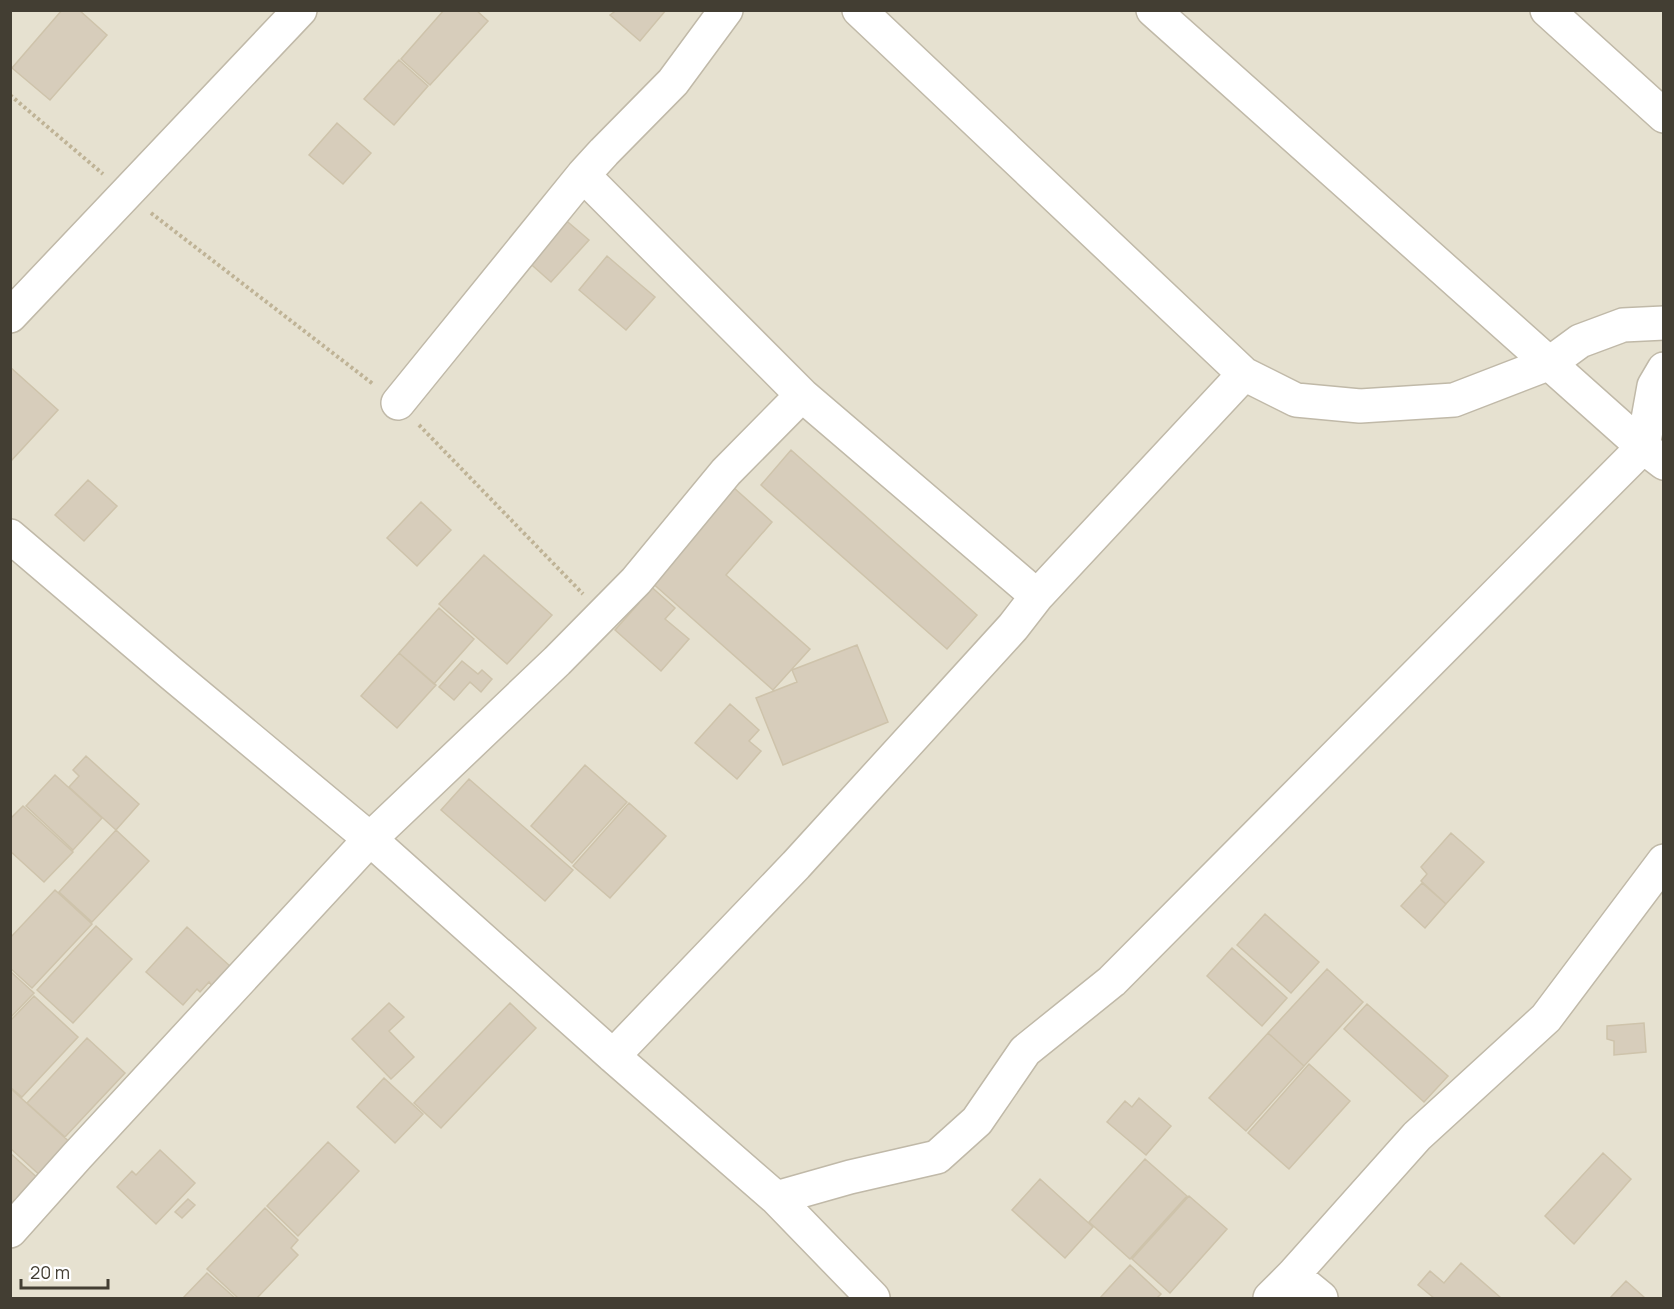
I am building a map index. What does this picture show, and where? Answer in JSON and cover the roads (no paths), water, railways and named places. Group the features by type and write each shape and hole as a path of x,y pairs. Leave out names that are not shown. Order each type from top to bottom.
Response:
{"street":[{"path":"10,316 300,10"},
{"path":"398,403 583,175 673,82 726,10"},
{"path":"859,10 1244,374 1296,400 1359,406 1454,400 1550,363 1580,341 1612,329 1623,325 1664,322"},
{"path":"1153,10 1653,455"},
{"path":"1547,10 1664,116"},
{"path":"583,175 802,395 1037,596"},
{"path":"776,1198 850,1177 937,1157 977,1120 1025,1050 1112,981 1653,455 1654,386 1664,369"},
{"path":"613,1056 820,839 1013,627 1037,596 1244,374"},
{"path":"10,1231 370,839 603,615 636,581 726,472 802,395"},
{"path":"10,536 172,675 370,839 776,1198 873,1299"},
{"path":"1270,1299 1417,1136 1546,1018 1664,861"},
{"path":"1293,1275 1321,1299"}]}
